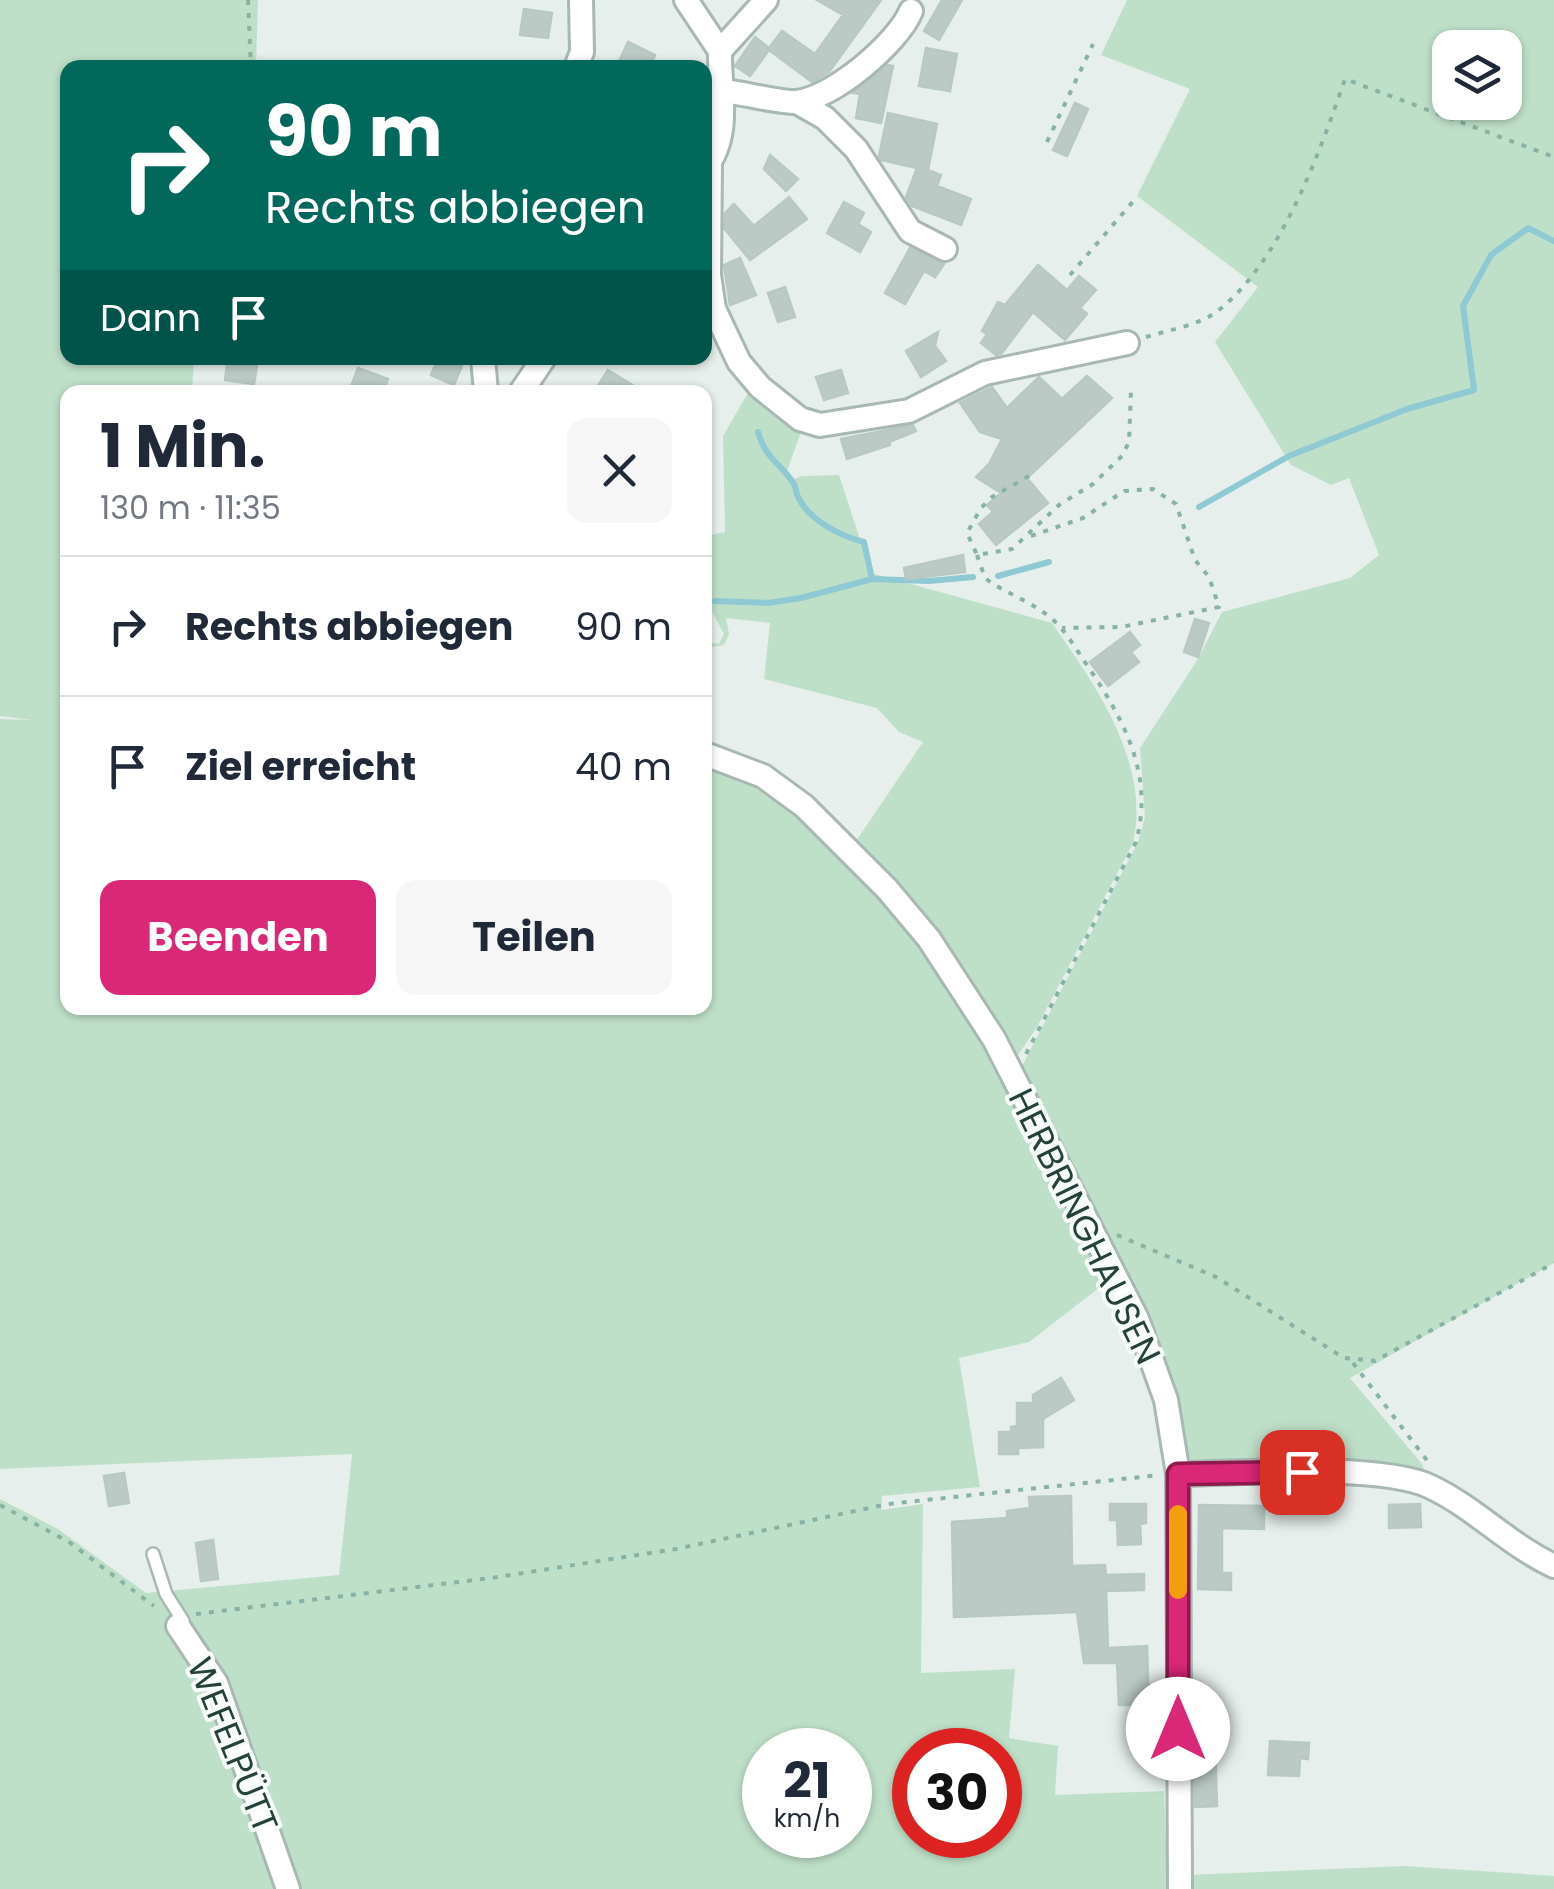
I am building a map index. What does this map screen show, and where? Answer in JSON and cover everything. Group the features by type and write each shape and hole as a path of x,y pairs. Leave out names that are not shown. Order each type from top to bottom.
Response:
{"street":[{"path":"579,60 582,52 580,0"},
{"path":"688,0 720,51 724,91 719,138 712,155"},
{"path":"720,51 759,3"},
{"path":"797,102 826,90 884,49 904,28 912,11"},
{"path":"724,91 797,102 840,131 868,164 910,231 945,250"},
{"path":"712,295 714,309 739,362 760,387 800,418 820,426 909,411 985,373 1127,343"},
{"name":"HERBRINGHAUSEN","path":"712,756 740,765 787,793 823,822 888,889 967,993 1094,1233 1152,1356 1173,1429 1178,1474 1180,1889"},
{"path":"1178,1474 1302,1472 1396,1478 1430,1487 1554,1566"},
{"name":"WEFELPÜTT","path":"181,1623 216,1683 288,1889"}],"lane":[{"path":"153,1554 181,1623"}],"path":[{"path":"248,0 250,60"},
{"path":"1047,142 1093,44"},
{"path":"1127,343 1216,313 1246,282 1316,162 1345,79 1554,157"},
{"path":"1070,276 1136,198"},
{"path":"978,556 1012,550 1122,456 1129,442 1131,390"},
{"path":"1010,1072 1023,1060 1136,842 1142,818 1128,729 1062,628 1034,606 985,578 967,532 980,508 1029,476"},
{"path":"1030,536 1083,518 1124,491 1153,489 1176,504 1195,560 1209,577 1219,607 1122,628 1062,628"},
{"path":"1094,1233 1102,1230 1216,1277 1352,1362 1430,1464 1430,1487"},
{"path":"1352,1362 1375,1361 1554,1263"},
{"path":"181,1623 192,1614 491,1578 676,1549 888,1504 1178,1474"},
{"name":"WEFELPÜTT","path":"0,1505 42,1525 181,1623"}],"green space":[{"path":"0,0 258,0 256,60 60,60 60,365 194,365 192,385 60,385 60,1015 712,1015 712,764 765,783 885,893 960,999 1108,1281 1029,1342 959,1358 980,1487 882,1496 881,1510 923,1504 921,1673 1015,1669 1010,1728 892,1728 892,1858 1022,1858 1022,1740 1058,1746 1055,1795 1164,1791 1167,1868 1187,1875 1405,1866 1554,1876 1554,1889 0,1889 0,1499 58,1529 146,1593 339,1575 352,1454 0,1469 0,719 32,720 0,716"},
{"path":"1127,0 1554,0 1554,1263 1350,1378 1422,1464 1428,1481 1190,1475 1158,1355 1018,1074 1138,842 1145,817 1140,748 1198,659 1222,612 1350,578 1379,555 1349,478 1331,485 1291,465 1215,342 1258,287 1137,196 1190,89 1101,55"},
{"path":"752,386 803,426 786,474 792,480 801,476 839,475 871,573 1052,623 1116,727 1134,784 1133,843 1037,1027 1012,1064 852,847 923,742 899,732 877,708 764,679 770,623 726,618 729,634 724,645 712,647 712,643 719,644 724,634 712,611 712,535 725,532 723,436"}],"building":[{"path":"817,0 881,0 829,72 812,82 769,50 750,76 735,66 755,37 769,48 782,31 815,54 843,15"},
{"path":"942,0 962,0 939,40 924,31"},
{"path":"524,9 552,13 548,38 520,35"},
{"path":"628,42 655,55 653,60 620,60"},
{"path":"926,48 957,54 950,91 919,86"},
{"path":"887,65 893,66 881,123 856,118 860,94 853,93"},
{"path":"1075,103 1088,109 1067,156 1053,150"},
{"path":"888,113 937,124 928,170 925,169 941,175 937,186 971,199 961,225 912,206 906,197 917,168 881,160"},
{"path":"770,155 798,179 786,191 764,169"},
{"path":"789,197 807,219 750,260 724,228 725,213 734,204 754,226"},
{"path":"844,202 864,213 858,224 871,232 860,252 827,233"},
{"path":"910,248 944,264 935,277 924,271 905,304 885,293"},
{"path":"740,258 756,295 730,305 724,265"},
{"path":"1038,265 1067,290 1079,276 1096,290 1080,308 1087,314 1065,340 1033,312 1001,354 996,355 981,343 987,334 982,331 998,302 1005,305"},
{"path":"785,287 795,317 778,322 768,293"},
{"path":"938,332 935,346 946,361 921,377 906,351"},
{"path":"227,365 257,365 254,384 225,380"},
{"path":"435,365 462,365 454,385 431,375"},
{"path":"358,368 388,379 386,385 352,385"},
{"path":"608,370 633,385 598,385"},
{"path":"841,370 848,393 824,400 816,377"},
{"path":"1087,376 1112,398 1027,478 1048,503 996,545 979,524 993,512 987,505 1001,493 976,477 989,464 1002,439 980,432 960,403 992,387 1007,408 1039,377 1062,399"},
{"path":"913,425 916,431 889,442 890,445 847,459 841,439"},
{"path":"963,555 965,572 906,579 904,568"},
{"path":"1195,619 1209,623 1198,657 1184,652"},
{"path":"1130,632 1140,645 1131,652 1139,662 1108,686 1090,662"},
{"path":"1061,1378 1074,1400 1043,1419 1043,1447 999,1454 999,1432 1011,1432 1011,1427 1017,1426 1017,1403 1033,1403 1033,1395"},
{"path":"124,1473 129,1503 109,1506 104,1476"},
{"path":"1071,1496 1072,1566 1105,1565 1106,1575 1144,1574 1144,1590 1106,1591 1108,1648 1147,1646 1149,1705 1119,1705 1117,1663 1084,1663 1077,1612 954,1617 952,1522 1007,1518 1007,1511 1030,1508 1029,1497"},
{"path":"1110,1504 1146,1504 1146,1523 1140,1524 1141,1544 1118,1545 1117,1520 1110,1520"},
{"path":"1420,1504 1421,1527 1389,1528 1389,1505"},
{"path":"1199,1505 1264,1506 1264,1529 1222,1528 1222,1573 1231,1573 1231,1590 1198,1589"},
{"path":"213,1540 218,1579 201,1581 196,1543"},
{"path":"1270,1741 1309,1743 1308,1759 1300,1758 1299,1776 1268,1775"},
{"path":"1215,1742 1217,1806 1195,1807 1194,1743"}],"waterway":[{"path":"1199,507 1289,456 1407,409 1474,390 1463,306 1491,255 1528,228 1554,241"},
{"path":"758,432 765,449 794,484 799,499 811,514 836,532 864,542 872,579"},
{"path":"998,576 1049,562"},
{"path":"715,601 768,603 872,579 929,581 973,577"}],"slow traffic":[{"path":"1178,1514 1178,1590"}],"route":[{"path":"1178,1729 1178,1474 1302,1472"}]}
